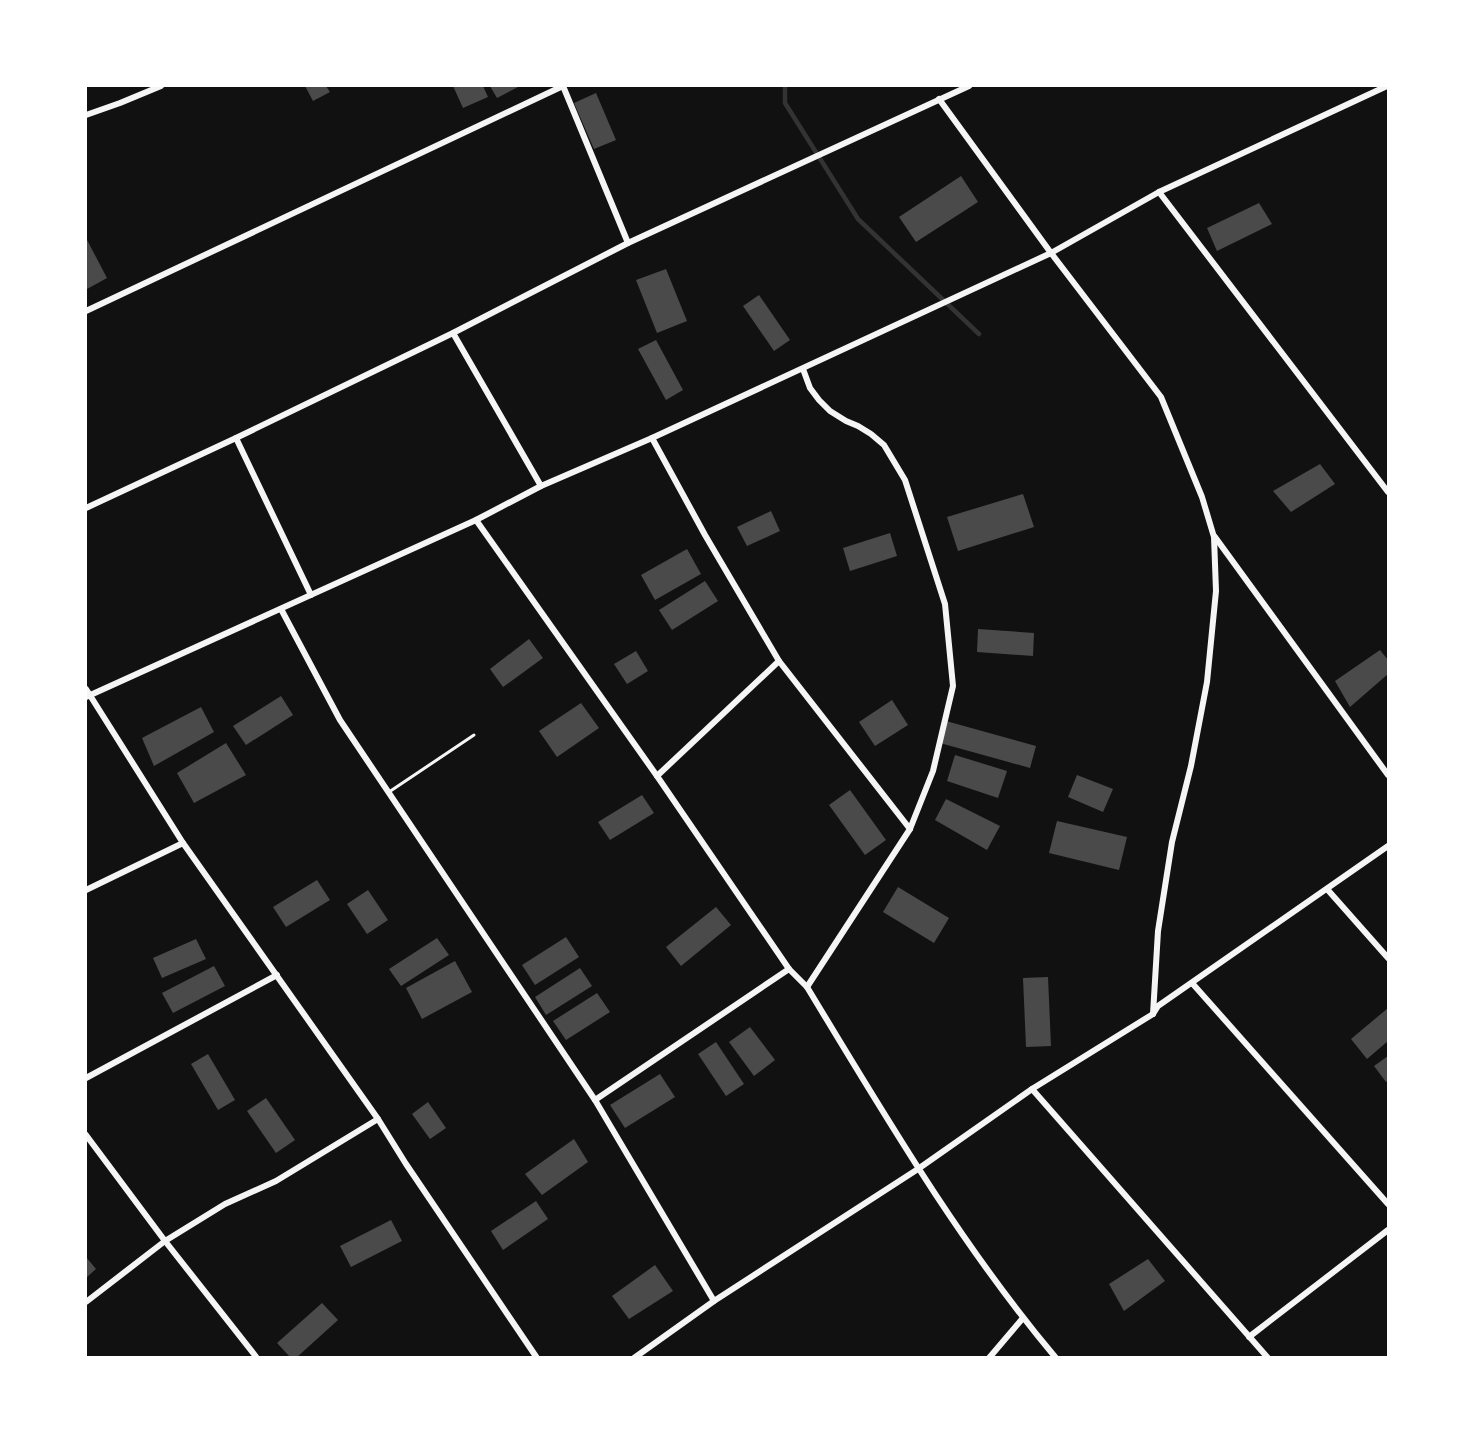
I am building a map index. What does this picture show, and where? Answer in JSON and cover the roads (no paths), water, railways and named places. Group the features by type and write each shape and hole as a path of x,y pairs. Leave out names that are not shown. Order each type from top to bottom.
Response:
{"street":[{"path":"86,115 162,86"},
{"path":"86,311 563,86 628,243"},
{"path":"86,508 453,333 628,243 969,86"},
{"path":"537,1358 378,1119 183,843 87,694 281,609 476,520 541,486 803,369 1051,253 1160,192 1387,86"},
{"path":"939,99 1051,253 1161,397 1202,497 1214,537 1216,591 1207,682 1191,766 1172,842 1158,931 1153,1014"},
{"path":"1160,192 1389,492"},
{"path":"453,333 541,486"},
{"path":"803,369 810,388 819,400 830,411 846,422 858,426 884,445 905,480 945,604 953,686 933,771 910,829 807,987"},
{"path":"236,438 311,595"},
{"path":"652,438 705,535 779,661 910,829"},
{"path":"476,520 657,776 789,969 807,987 918,1169 1023,1318 1056,1358"},
{"path":"1214,537 1389,775"},
{"path":"281,609 340,720 595,1100 714,1301"},
{"path":"657,776 779,661"},
{"path":"86,890 183,843"},
{"path":"634,1358 714,1301 918,1169 1032,1089 1153,1014 1158,1006 1389,846"},
{"path":"1327,889 1389,958"},
{"path":"595,1100 789,969"},
{"path":"86,1078 277,975"},
{"path":"1192,983 1389,1204"},
{"path":"1032,1089 1268,1358"},
{"path":"86,1302 165,1241 225,1204 276,1181 378,1119"},
{"path":"86,1135 165,1241 257,1358"},
{"path":"1250,1337 1389,1230"},
{"path":"988,1358 1023,1318"}],"lane":[{"path":"388,793 474,735"}],"waterway":[{"path":"785,86 785,103 858,219 979,334"}]}
